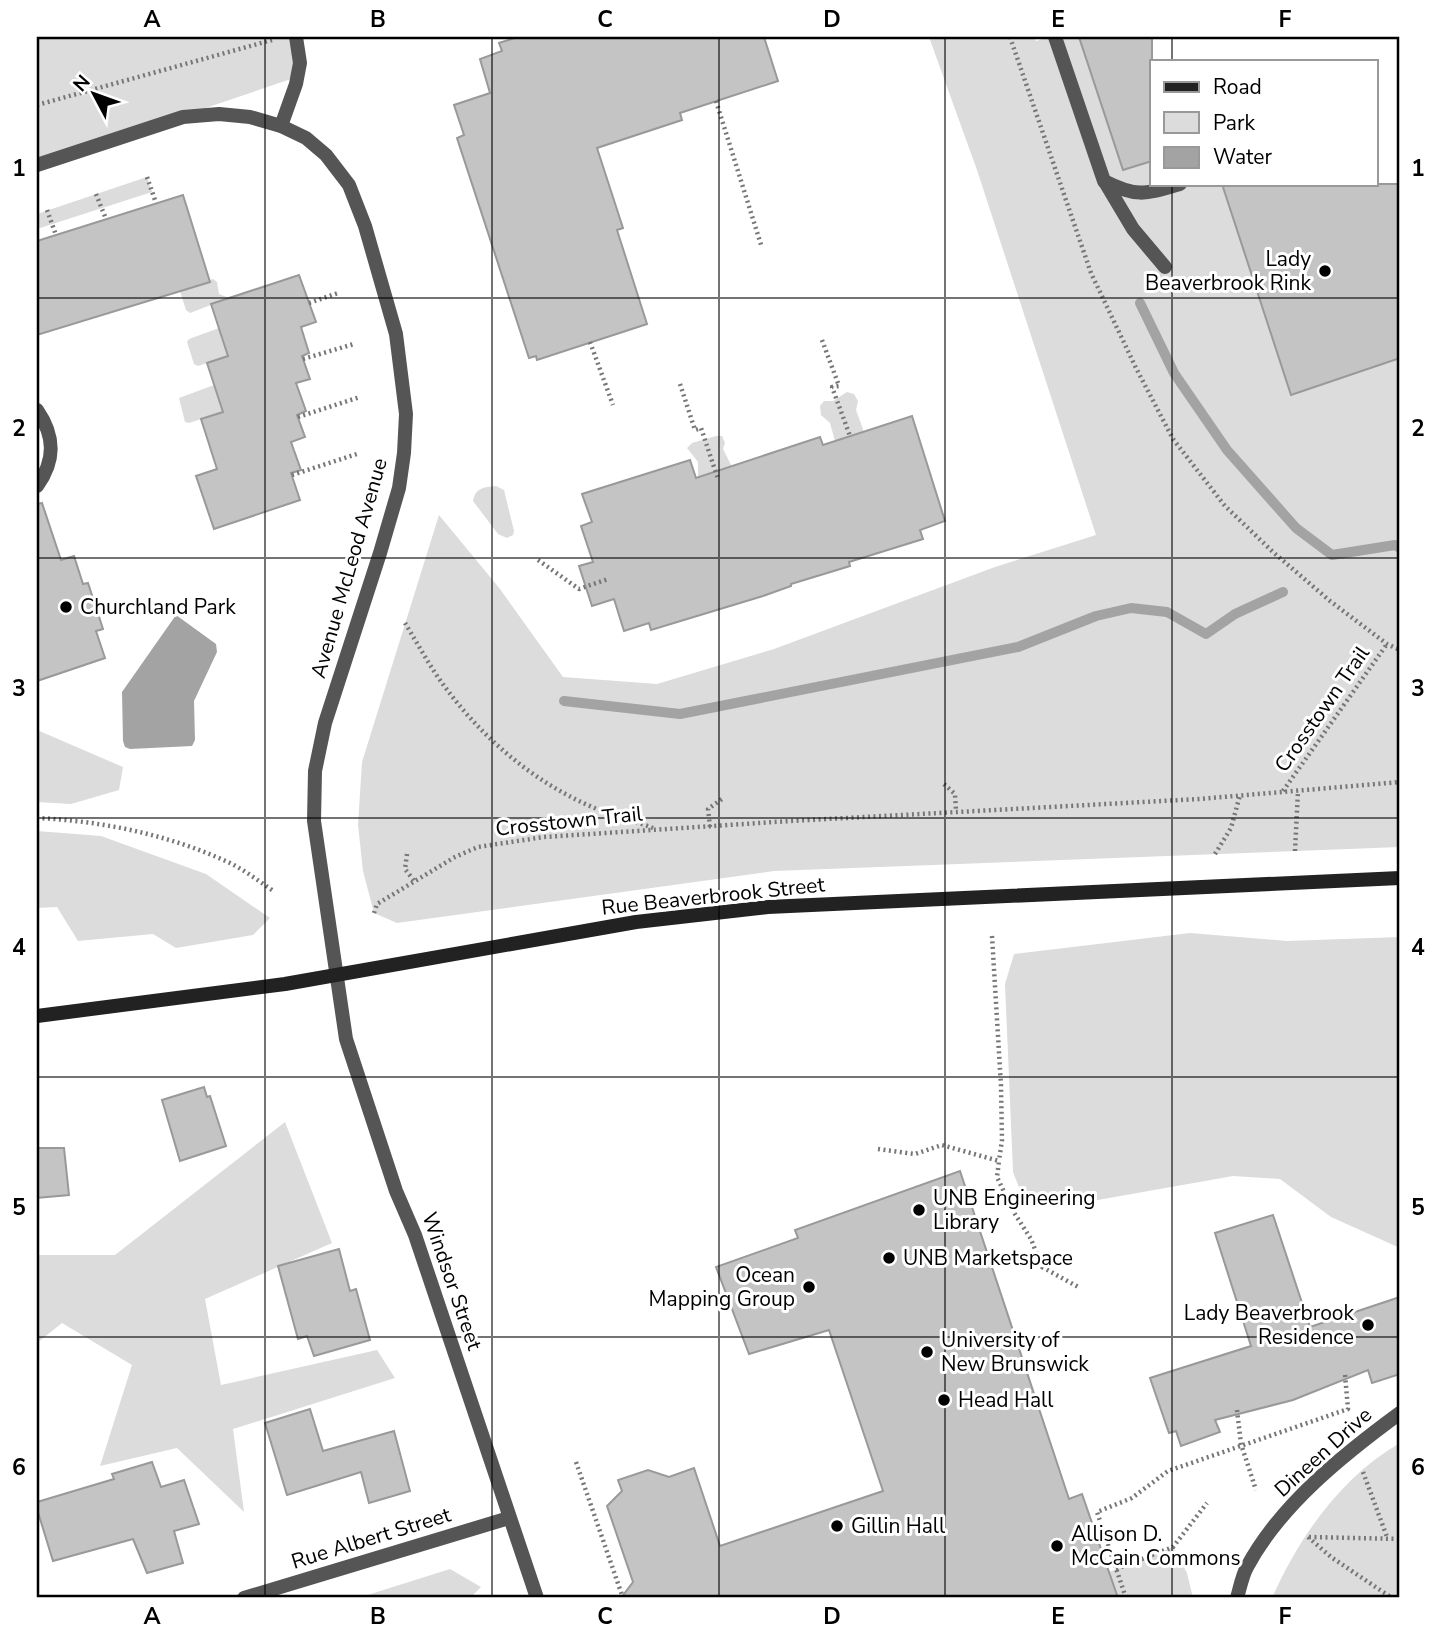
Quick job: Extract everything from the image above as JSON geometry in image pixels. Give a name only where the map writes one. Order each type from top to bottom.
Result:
[{"type":"street","points":[[281,126],[296,84],[300,63],[296,37]]},
{"type":"street","points":[[1055,37],[1104,181],[1133,229],[1165,267]]},
{"type":"street","name":"Avenue McLeod Avenue","points":[[37,165],[183,117],[219,114],[250,117],[281,126],[306,138],[326,155],[349,185],[365,226],[396,334],[406,414],[399,488],[325,723],[315,771],[314,821],[336,975]]},
{"type":"street","points":[[1104,181],[1126,192],[1150,193],[1173,186]]},
{"type":"street","points":[[37,410],[52,439],[52,456],[46,474],[37,486]]},
{"type":"street","name":"Rue Beaverbrook Street","points":[[37,1016],[336,975],[636,922],[768,907],[1400,878]]},
{"type":"street","name":"Windsor Street","points":[[336,975],[346,1039],[537,1598]]},
{"type":"street","name":"Dineen Drive","points":[[1237,1598],[1247,1568],[1283,1516],[1356,1445],[1400,1413]]},
{"type":"street","name":"Rue Albert Street","points":[[244,1598],[509,1518]]},
{"type":"path","points":[[37,105],[283,37]]},
{"type":"path","points":[[1010,37],[1091,274],[1173,439],[1234,515],[1330,601],[1387,644],[1400,650]]},
{"type":"path","points":[[716,101],[762,248]]},
{"type":"path","points":[[147,177],[156,203]]},
{"type":"path","points":[[96,194],[106,219]]},
{"type":"path","points":[[47,210],[55,235]]},
{"type":"path","points":[[309,303],[338,293]]},
{"type":"path","points":[[822,340],[839,386],[832,387],[850,436]]},
{"type":"path","points":[[590,342],[613,405]]},
{"type":"path","points":[[303,359],[354,344]]},
{"type":"path","points":[[680,384],[695,430],[701,428],[718,479]]},
{"type":"path","points":[[298,417],[360,397]]},
{"type":"path","points":[[292,475],[359,453]]},
{"type":"path","points":[[538,560],[579,589],[608,579]]},
{"type":"path","points":[[405,623],[444,687],[491,741],[538,778],[568,795],[599,810],[657,829]]},
{"type":"path","name":"Crosstown Trail","points":[[1283,792],[1387,644]]},
{"type":"path","name":"Crosstown Trail","points":[[374,913],[377,904],[455,857],[478,847],[544,837],[1240,795],[1400,782]]},
{"type":"path","points":[[944,784],[954,794],[956,811]]},
{"type":"path","points":[[1295,851],[1298,790]]},
{"type":"path","points":[[1214,854],[1231,828],[1240,795]]},
{"type":"path","points":[[710,827],[708,809],[722,799]]},
{"type":"path","points":[[37,818],[78,820],[186,845],[232,864],[275,892]]},
{"type":"path","points":[[407,854],[405,869],[415,882]]},
{"type":"path","points":[[992,936],[1002,1140],[996,1177],[1031,1239],[1042,1267],[1080,1288]]},
{"type":"path","points":[[878,1149],[915,1154],[942,1145],[999,1161]]},
{"type":"path","points":[[1126,1598],[1097,1512],[1132,1498],[1168,1471],[1348,1409],[1345,1375]]},
{"type":"path","points":[[1237,1410],[1241,1444],[1256,1490]]},
{"type":"path","points":[[576,1462],[624,1598]]},
{"type":"path","points":[[1362,1468],[1387,1538]]},
{"type":"path","points":[[1116,1569],[1173,1547],[1207,1503]]},
{"type":"path","points":[[1392,1598],[1331,1557],[1308,1537],[1400,1539]]},
{"type":"green space","points":[[37,37],[296,37],[297,77],[37,165]]},
{"type":"green space","points":[[929,37],[1034,37],[1036,41],[1048,37],[1079,37],[1123,170],[1150,162],[1150,186],[1223,186],[1291,395],[1400,358],[1400,847],[774,871],[397,923],[374,913],[363,871],[358,825],[362,762],[439,515],[500,589],[563,677],[657,684],[774,649],[995,567],[1096,535],[977,170]]},
{"type":"green space","points":[[147,177],[152,192],[37,229],[37,214]]},
{"type":"green space","points":[[213,279],[217,282],[219,294],[229,298],[190,313],[186,310],[180,291]]},
{"type":"green space","points":[[219,328],[228,356],[198,366],[194,364],[187,342],[189,339]]},
{"type":"green space","points":[[214,385],[223,412],[185,422],[179,398]]},
{"type":"green space","points":[[847,392],[854,394],[858,401],[856,410],[864,432],[835,441],[830,423],[821,415],[820,406],[824,401],[833,401]]},
{"type":"green space","points":[[722,436],[725,443],[723,449],[735,473],[701,485],[698,462],[687,448],[692,443]]},
{"type":"green space","points":[[496,486],[504,490],[514,531],[513,535],[507,538],[498,534],[473,501],[481,489]]},
{"type":"green space","points":[[37,730],[123,767],[119,790],[71,804],[37,802]]},
{"type":"green space","points":[[37,831],[101,836],[206,874],[270,918],[253,935],[176,948],[153,934],[78,941],[57,907],[37,908]]},
{"type":"green space","points":[[1190,933],[1287,941],[1400,937],[1400,1248],[1331,1217],[1280,1179],[1233,1176],[1081,1203],[1042,1206],[1030,1203],[1022,1195],[1013,1172],[1005,984],[1014,954]]},
{"type":"green space","points":[[285,1122],[332,1243],[205,1299],[221,1385],[377,1350],[395,1378],[233,1429],[244,1512],[177,1448],[100,1466],[132,1365],[62,1323],[37,1343],[37,1255],[115,1255]]},
{"type":"green space","points":[[1400,1443],[1400,1598],[1272,1598],[1295,1553],[1324,1510],[1359,1473]]},
{"type":"green space","points":[[1173,1547],[1187,1573],[1193,1598],[1118,1598],[1109,1572]]},
{"type":"green space","points":[[450,1569],[481,1587],[470,1598],[358,1598]]},
{"type":"water","points":[[176,615],[216,644],[217,652],[194,701],[195,740],[192,746],[130,749],[125,747],[123,741],[122,692]]},
{"type":"building","points":[[518,37],[764,37],[778,81],[680,113],[682,120],[597,148],[623,228],[617,230],[647,324],[537,360],[536,356],[529,358],[457,138],[464,135],[454,105],[490,93],[480,59],[502,51],[499,43]]},
{"type":"building","points":[[1079,37],[1152,37],[1150,162],[1123,170]]},
{"type":"building","name":"Lady Beaverbrook Rink","points":[[1400,184],[1400,358],[1291,395],[1223,186]]},
{"type":"building","points":[[183,195],[210,282],[37,335],[37,241]]},
{"type":"building","points":[[299,275],[316,322],[301,327],[309,353],[302,356],[310,379],[296,383],[306,411],[297,415],[305,437],[291,442],[301,470],[291,473],[300,500],[214,529],[196,476],[217,469],[201,419],[223,412],[207,363],[228,356],[211,304]]},
{"type":"building","points":[[912,416],[945,521],[920,530],[923,539],[849,562],[850,566],[791,584],[763,596],[651,630],[649,623],[624,631],[614,599],[592,606],[579,566],[593,562],[581,526],[592,522],[582,494],[690,460],[696,478],[820,437],[823,445]]},
{"type":"building","name":"Churchland Park","points":[[42,503],[61,560],[74,556],[83,584],[88,583],[103,629],[96,631],[105,658],[37,681],[37,504]]},
{"type":"building","points":[[204,1087],[207,1097],[210,1096],[226,1146],[180,1161],[162,1100]]},
{"type":"building","points":[[37,1148],[64,1148],[69,1195],[37,1198]]},
{"type":"building","name":"Head Hall","points":[[960,1171],[1069,1499],[1082,1494],[1118,1598],[621,1598],[633,1582],[607,1506],[622,1491],[618,1480],[648,1470],[669,1477],[694,1468],[720,1546],[883,1491],[829,1330],[749,1354],[716,1267],[798,1238],[795,1230]]},
{"type":"building","name":"Lady Beaverbrook Residence","points":[[1273,1215],[1310,1327],[1400,1297],[1400,1374],[1372,1383],[1368,1370],[1293,1400],[1215,1420],[1220,1432],[1181,1446],[1176,1431],[1169,1433],[1150,1378],[1251,1346],[1215,1233]]},
{"type":"building","points":[[339,1249],[350,1291],[356,1289],[370,1340],[314,1356],[307,1336],[298,1339],[278,1266]]},
{"type":"building","points":[[310,1409],[323,1451],[394,1431],[410,1491],[369,1503],[361,1472],[287,1495],[265,1423]]},
{"type":"building","points":[[152,1462],[161,1487],[184,1480],[199,1524],[174,1531],[183,1563],[147,1573],[133,1539],[53,1561],[37,1502],[114,1479],[112,1474]]},
{"type":"waterway","points":[[1140,303],[1174,373],[1227,450],[1296,528],[1332,555],[1395,545],[1400,548]]},
{"type":"waterway","points":[[564,701],[680,714],[1018,647],[1096,616],[1131,608],[1167,612],[1206,634],[1235,614],[1283,592]]},
{"type":"place","name":"Lady Beaverbrook Rink","points":[[1325,271]]},
{"type":"place","name":"Churchland Park","points":[[66,607]]},
{"type":"place","name":"UNB Engineering Library","points":[[919,1210]]},
{"type":"place","name":"UNB Marketspace","points":[[889,1258]]},
{"type":"place","name":"Ocean Mapping Group","points":[[809,1287]]},
{"type":"place","name":"Lady Beaverbrook Residence","points":[[1368,1325]]},
{"type":"place","name":"University of New Brunswick","points":[[927,1352]]},
{"type":"place","name":"Head Hall","points":[[944,1400]]},
{"type":"place","name":"Gillin Hall","points":[[837,1526]]},
{"type":"place","name":"Allison D. McCain Commons","points":[[1057,1546]]}]
